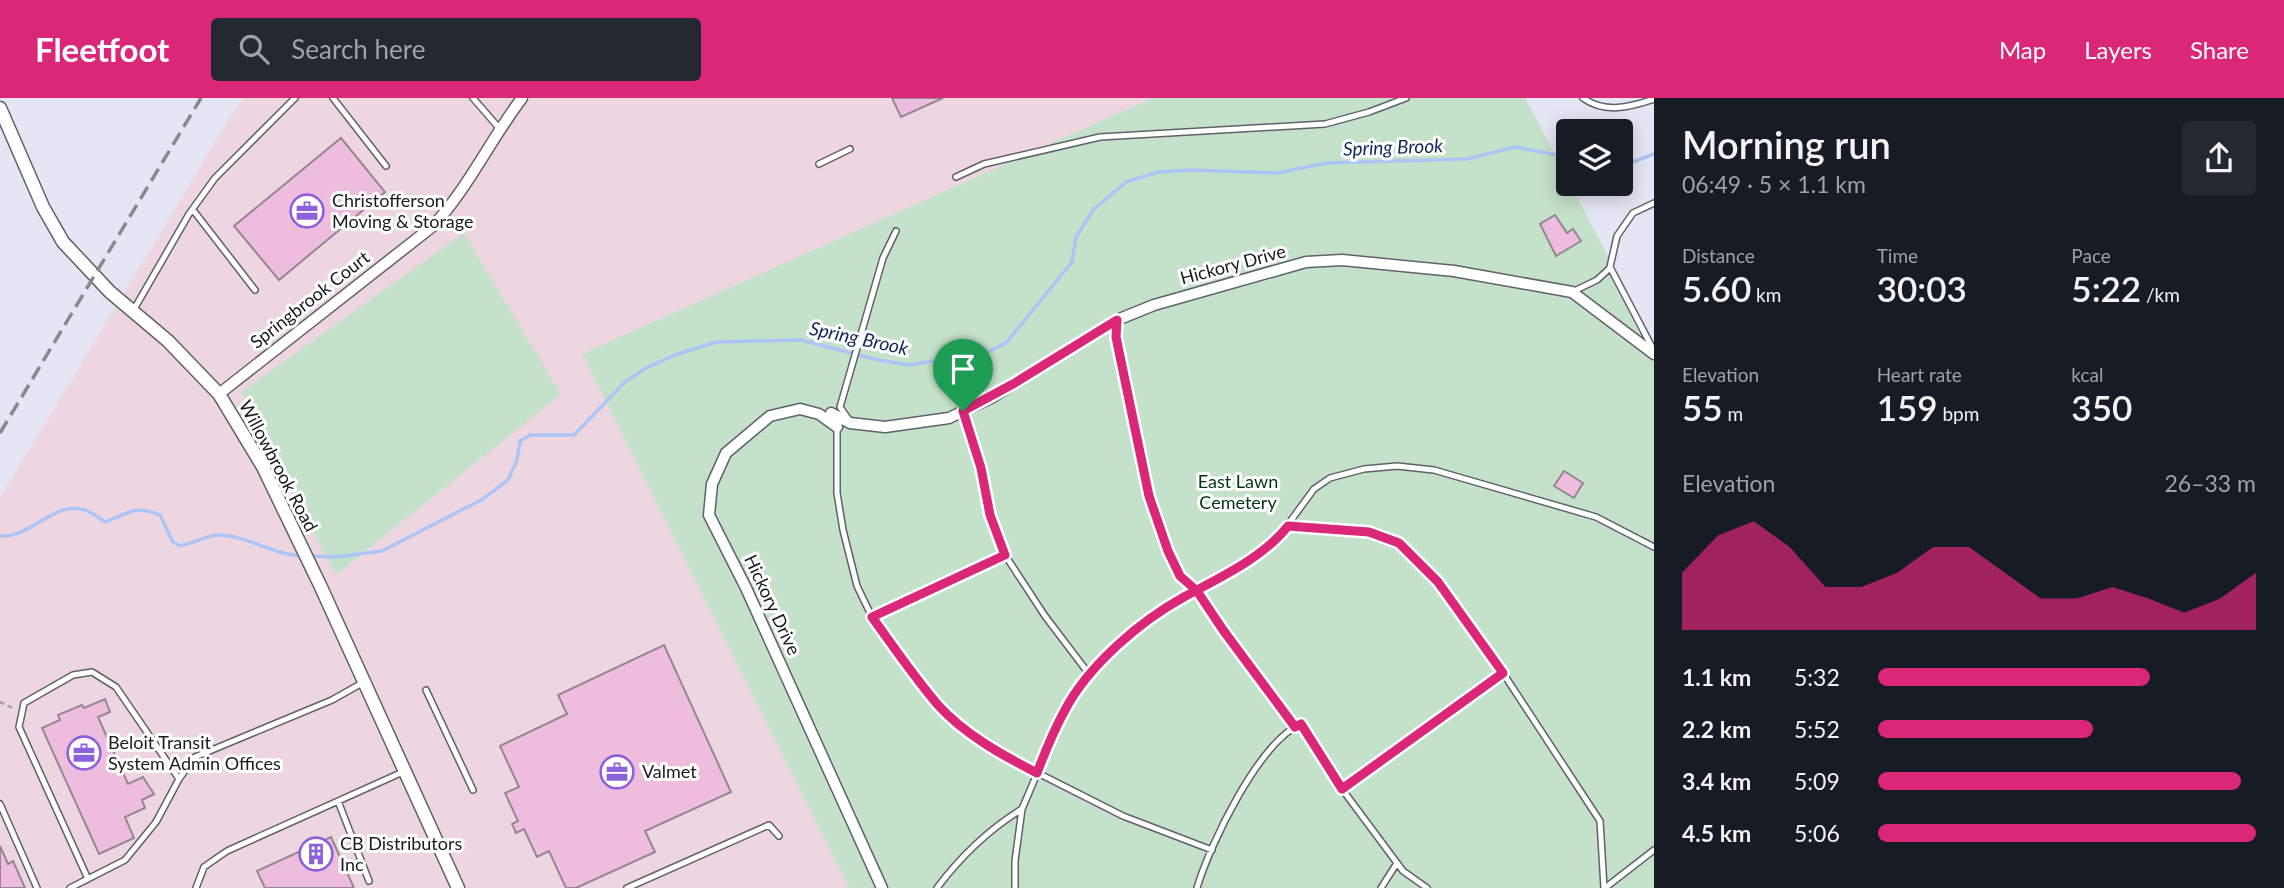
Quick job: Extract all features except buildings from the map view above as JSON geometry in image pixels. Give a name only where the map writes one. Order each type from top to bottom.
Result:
[{"type":"street","name":"Springbrook Court","points":[[219,394],[433,226],[447,211],[499,128],[522,98]]},
{"type":"street","name":"Willowbrook Road","points":[[0,108],[43,207],[62,242],[110,292],[167,341],[219,394],[263,467],[320,585],[458,888]]},
{"type":"street","name":"Hickory Drive","points":[[831,413],[850,423],[885,427],[950,418],[1013,384],[1117,320],[1154,305],[1306,262],[1342,260],[1454,271],[1572,292],[1654,353]]},
{"type":"street","name":"Hickory Drive","points":[[837,427],[819,414],[800,409],[770,416],[726,453],[712,484],[709,514],[746,588],[882,888]]},
{"type":"lane","points":[[133,311],[192,209],[215,178],[295,98]]},
{"type":"lane","points":[[332,98],[386,166]]},
{"type":"lane","points":[[473,98],[499,128]]},
{"type":"lane","points":[[956,177],[984,164],[1100,138],[1325,124],[1406,98]]},
{"type":"lane","points":[[1583,98],[1594,106],[1628,108],[1654,99]]},
{"type":"lane","points":[[819,164],[849,149]]},
{"type":"lane","points":[[1654,203],[1633,213],[1617,236],[1610,267],[1654,353]]},
{"type":"lane","points":[[192,209],[255,290]]},
{"type":"lane","points":[[850,423],[840,407],[883,258],[896,231]]},
{"type":"lane","points":[[1572,292],[1597,280],[1610,268]]},
{"type":"lane","points":[[1117,320],[1116,337],[1154,514],[1168,551],[1180,576],[1197,591],[1295,727]]},
{"type":"lane","points":[[963,411],[981,468],[990,515],[1005,555],[1045,616],[1089,674]]},
{"type":"lane","points":[[837,427],[837,492],[843,530],[858,586],[872,617],[938,705],[963,728],[1012,760],[1123,816],[1212,850]]},
{"type":"lane","points":[[1015,888],[1015,861],[1022,808],[1065,708],[1089,674],[1129,635],[1181,599],[1213,583],[1278,538],[1314,489],[1329,478],[1356,470],[1396,466],[1434,470],[1596,517],[1654,547]]},
{"type":"lane","points":[[1288,526],[1369,532],[1399,543],[1438,582],[1503,673],[1600,821],[1604,888]]},
{"type":"lane","points":[[872,617],[1005,555]]},
{"type":"lane","points":[[89,879],[19,727],[24,702],[73,676],[92,672],[116,687],[179,779]]},
{"type":"lane","points":[[1342,789],[1503,673]]},
{"type":"lane","points":[[70,888],[125,860],[156,822],[179,779],[195,757],[331,700],[364,682]]},
{"type":"lane","points":[[426,690],[473,790]]},
{"type":"lane","points":[[1197,888],[1212,850],[1256,766],[1289,729],[1301,724],[1342,789],[1403,871],[1427,888]]},
{"type":"lane","points":[[196,888],[204,867],[228,851],[405,771]]},
{"type":"lane","points":[[338,801],[369,881]]},
{"type":"lane","points":[[0,804],[38,887]]},
{"type":"lane","points":[[937,888],[959,859],[1005,819],[1022,808]]},
{"type":"lane","points":[[627,888],[769,825],[779,836]]},
{"type":"lane","points":[[1604,888],[1654,850]]},
{"type":"lane","points":[[1381,888],[1397,863]]},
{"type":"path","points":[[0,702],[22,713]]},
{"type":"shaded area","points":[[242,98],[1152,98],[582,354],[849,888],[0,888],[0,498]]},
{"type":"green space","name":"East Lawn Cemetery","points":[[1152,98],[1525,98],[1556,156],[1556,196],[1576,196],[1654,343],[1654,888],[849,888],[582,354]]},
{"type":"green space","points":[[464,233],[561,394],[336,575],[241,392]]},
{"type":"waterway","name":"Spring Brook","points":[[310,556],[336,557],[382,551],[483,499],[508,480],[517,460],[520,441],[530,435],[574,435],[625,382],[646,368],[716,342],[801,340],[878,360],[909,365],[988,352],[1006,343],[1072,262],[1076,237],[1094,209],[1126,182],[1158,172],[1191,170],[1277,173],[1327,163],[1467,159],[1515,147],[1556,155]]},
{"type":"waterway","name":"Spring Brook","points":[[1633,162],[1654,154]]},
{"type":"waterway","name":"Spring Brook","points":[[0,536],[12,535],[53,514],[74,508],[85,510],[105,522],[131,511],[144,510],[160,515],[173,542],[180,546],[214,535],[227,536],[303,556]]},
{"type":"railway","points":[[0,433],[201,98]]},
{"type":"place","name":"Christofferson Moving & Storage","points":[[307,211]]},
{"type":"place","name":"Beloit Transit System Admin Offices","points":[[84,753]]},
{"type":"place","name":"Valmet","points":[[617,772]]},
{"type":"place","name":"CB Distributors Inc","points":[[316,854]]},
{"type":"route","points":[[963,411],[981,468],[990,515],[1005,555],[872,617],[938,705],[963,728],[1037,773],[1065,708],[1089,674],[1129,635],[1181,599],[1197,591],[1213,583],[1278,538],[1288,526],[1369,532],[1399,543],[1438,582],[1503,673],[1342,789],[1301,724],[1295,727],[1197,591],[1180,576],[1168,551],[1149,496],[1116,337],[1117,320],[990,398],[963,411]]}]
